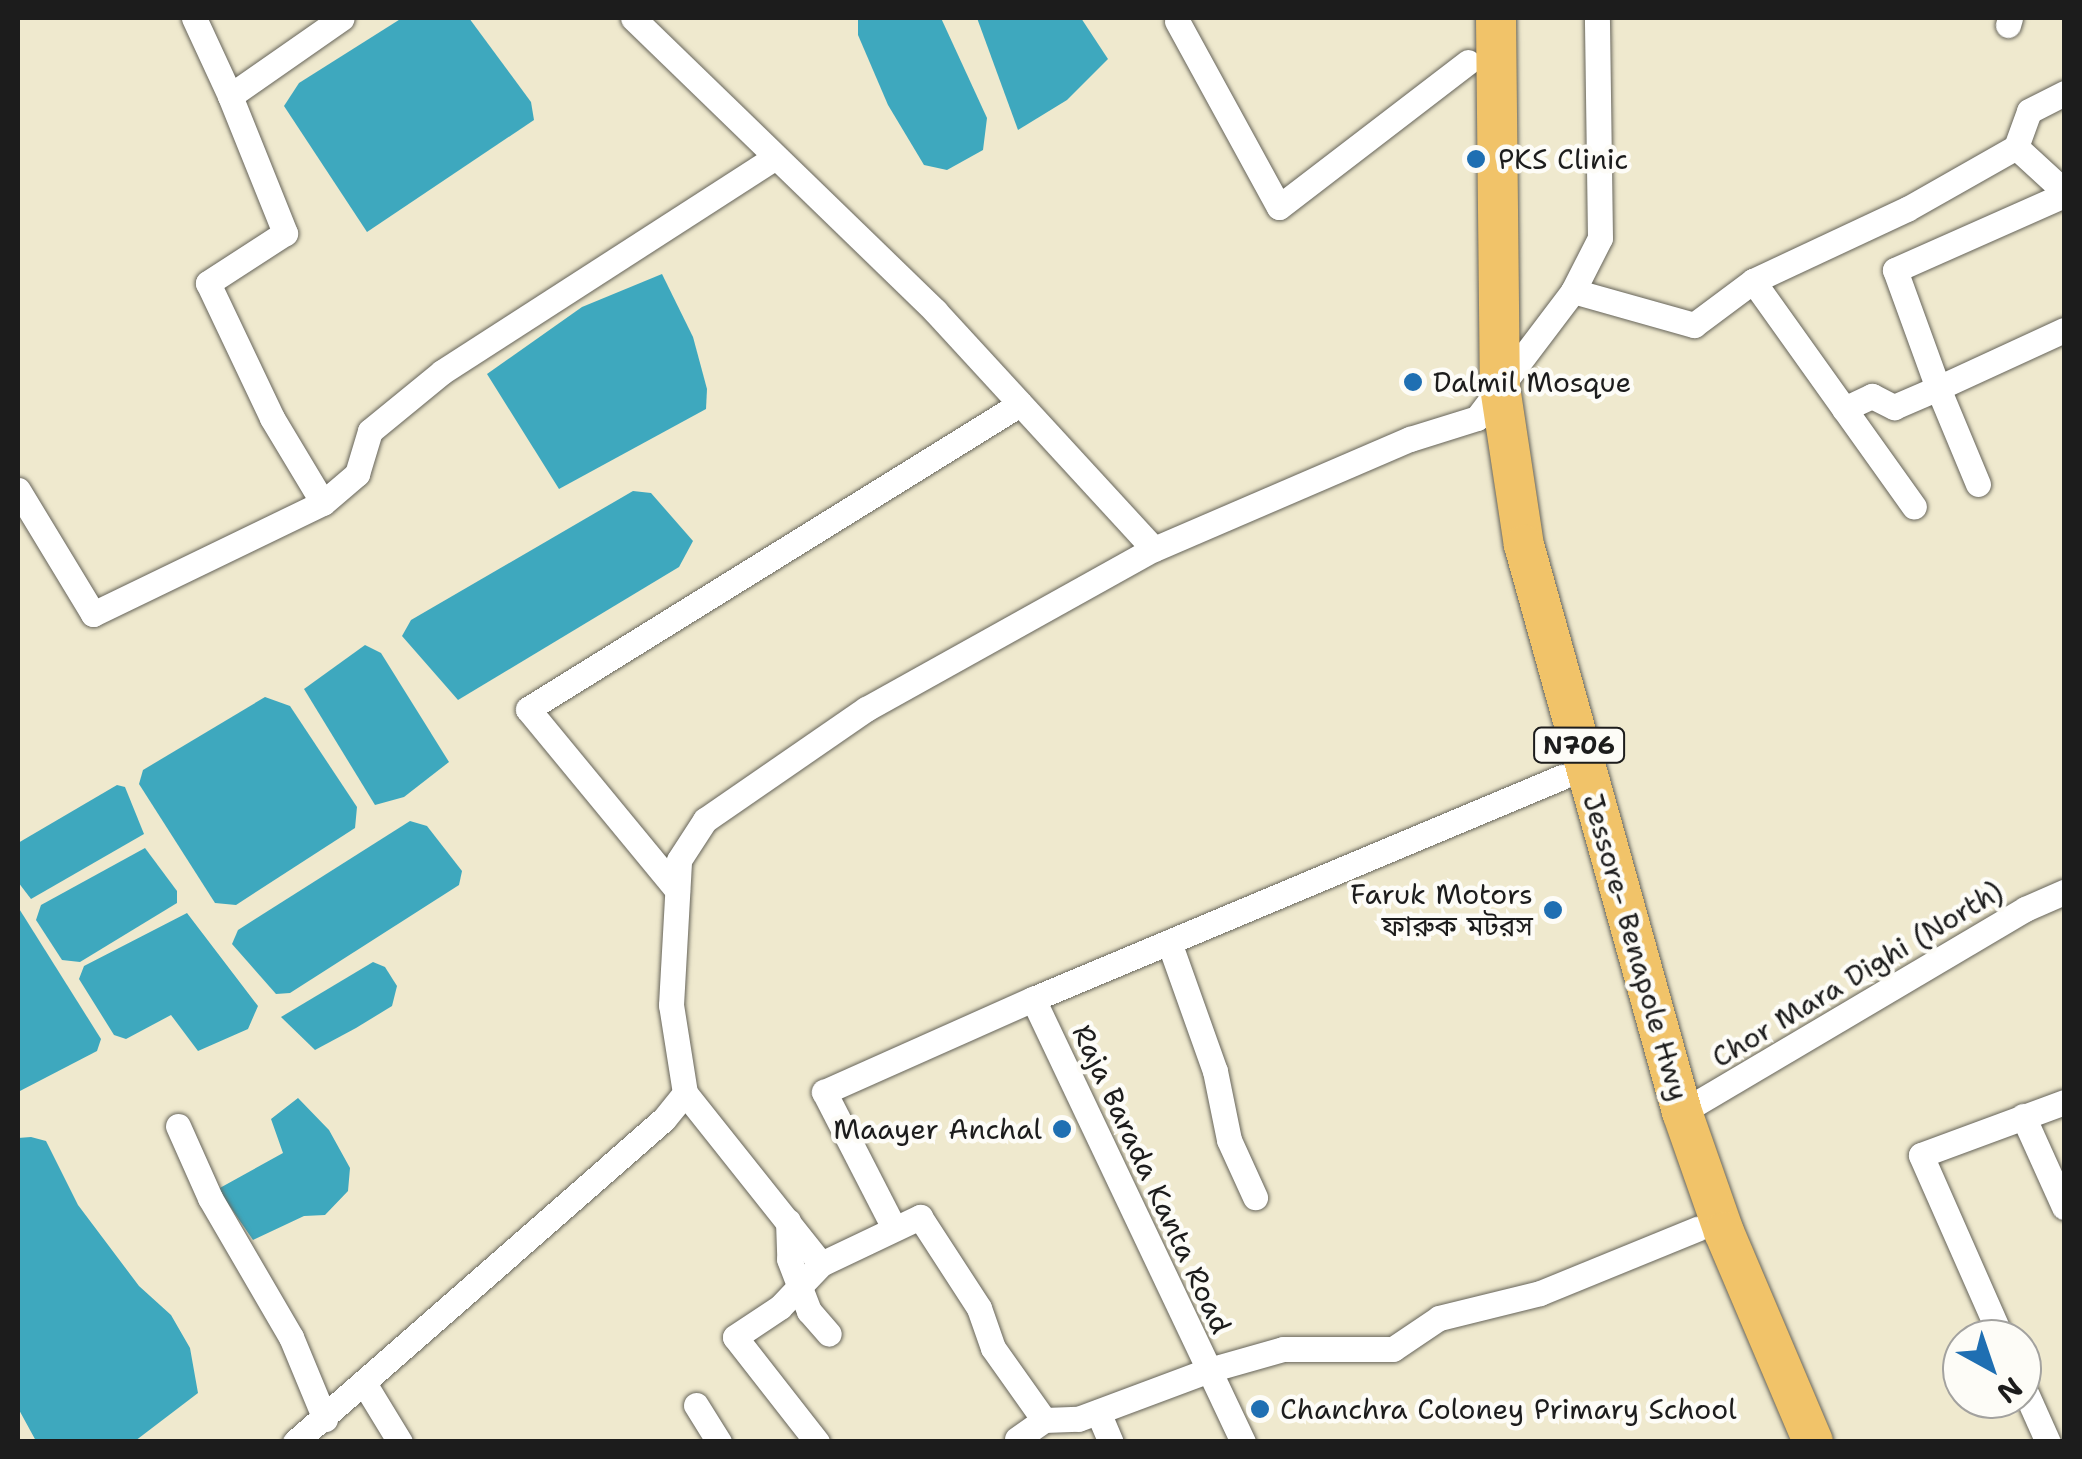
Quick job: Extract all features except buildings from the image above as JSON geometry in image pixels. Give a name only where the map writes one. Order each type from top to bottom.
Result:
[{"type":"highway","name":"Jessore- Benapole Hwy","points":[[1468,18],[1488,403],[1506,577],[1697,1228],[1787,1442]]},
{"type":"highway","name":"Jessore- Benapole Hwy","points":[[1496,18],[1488,403],[1524,546],[1682,1112],[1724,1232],[1813,1442]]},
{"type":"street","points":[[194,18],[285,233],[208,283],[272,418],[323,503]]},
{"type":"street","points":[[230,96],[342,18]]},
{"type":"street","points":[[634,18],[773,158],[935,311],[1154,549]]},
{"type":"street","points":[[822,1264],[685,1094],[672,1005],[679,860],[705,820],[866,710],[1154,549],[1488,403],[1574,291],[1600,238],[1597,18]]},
{"type":"street","points":[[1177,21],[1279,207],[1468,62]]},
{"type":"street","points":[[1574,291],[1694,325],[1753,281],[1908,209],[2016,147],[2029,111],[2064,93]]},
{"type":"street","points":[[1978,484],[1895,270],[2064,193],[2016,147]]},
{"type":"street","points":[[18,490],[93,614],[323,503],[357,474],[370,431],[442,372],[773,158]]},
{"type":"street","points":[[1753,281],[1914,507]]},
{"type":"street","points":[[1844,409],[1872,396],[1894,407],[2064,330]]},
{"type":"street","points":[[677,890],[528,709],[1020,404]]},
{"type":"street","points":[[894,1226],[824,1092],[1033,999],[1562,776]]},
{"type":"street","name":"Chor Mara Dighi (North)","points":[[1682,1112],[2025,909],[2064,892]]},
{"type":"street","points":[[1169,942],[1215,1071],[1229,1140],[1255,1197]]},
{"type":"street","name":"Raja Barada Kanta Road","points":[[1033,999],[1209,1370],[1283,1349],[1393,1349],[1439,1318],[1540,1293],[1697,1228]]},
{"type":"street","points":[[295,1442],[325,1420],[685,1094]]},
{"type":"street","points":[[1993,1319],[1921,1154],[2064,1102]]},
{"type":"street","points":[[2023,1116],[2064,1207]]},
{"type":"street","points":[[178,1126],[210,1198],[292,1337],[325,1420]]},
{"type":"street","points":[[816,1442],[735,1336],[780,1307],[822,1264],[894,1226],[920,1217],[978,1308],[993,1348],[1044,1420]]},
{"type":"street","points":[[788,1222],[789,1259],[809,1311],[829,1334]]},
{"type":"street","points":[[1017,1438],[1044,1420],[1098,1412],[1209,1370],[1243,1442]]},
{"type":"street","points":[[364,1384],[400,1442]]},
{"type":"street","points":[[696,1405],[719,1442]]},
{"type":"street","points":[[1098,1412],[1111,1442]]},
{"type":"street","points":[[2038,1419],[2048,1442]]},
{"type":"water","points":[[402,18],[469,18],[531,102],[534,120],[367,232],[284,106],[299,83]]},
{"type":"water","points":[[858,18],[941,18],[987,118],[983,150],[947,170],[924,165],[888,105],[858,35]]},
{"type":"water","points":[[977,18],[1081,18],[1108,59],[1067,100],[1018,130]]},
{"type":"water","points":[[662,274],[693,337],[707,389],[706,409],[559,489],[487,374],[582,307]]},
{"type":"water","points":[[633,491],[651,493],[693,541],[679,567],[458,700],[402,636],[411,620]]},
{"type":"water","points":[[365,645],[381,653],[449,762],[404,797],[375,805],[304,689]]},
{"type":"water","points":[[265,697],[290,706],[357,807],[355,828],[236,905],[215,903],[139,784],[143,770]]},
{"type":"water","points":[[117,785],[125,787],[144,834],[31,899],[18,882],[18,843]]},
{"type":"water","points":[[410,821],[427,826],[462,871],[459,885],[290,993],[276,994],[232,944],[238,930]]},
{"type":"water","points":[[145,848],[177,891],[177,903],[80,962],[62,960],[36,920],[41,905]]},
{"type":"water","points":[[18,907],[101,1039],[97,1051],[18,1092]]},
{"type":"water","points":[[187,913],[258,1006],[248,1029],[198,1051],[171,1015],[126,1039],[114,1035],[79,979],[84,966]]},
{"type":"water","points":[[373,962],[385,967],[397,986],[392,1006],[356,1028],[315,1050],[281,1017]]},
{"type":"water","points":[[298,1098],[329,1130],[350,1168],[348,1191],[325,1215],[304,1216],[253,1240],[218,1189],[283,1153],[271,1119]]},
{"type":"water","points":[[18,1138],[46,1141],[78,1205],[139,1286],[171,1315],[190,1348],[198,1393],[135,1441],[36,1441],[18,1408]]},
{"type":"place","name":"PKS Clinic","points":[[1476,159]]},
{"type":"place","name":"Dalmil Mosque","points":[[1413,382]]},
{"type":"place","name":"Faruk Motors ফারুক মটরস","points":[[1553,910]]},
{"type":"place","name":"Maayer Anchal","points":[[1062,1129]]},
{"type":"place","name":"Chanchra Coloney Primary School","points":[[1260,1409]]}]
